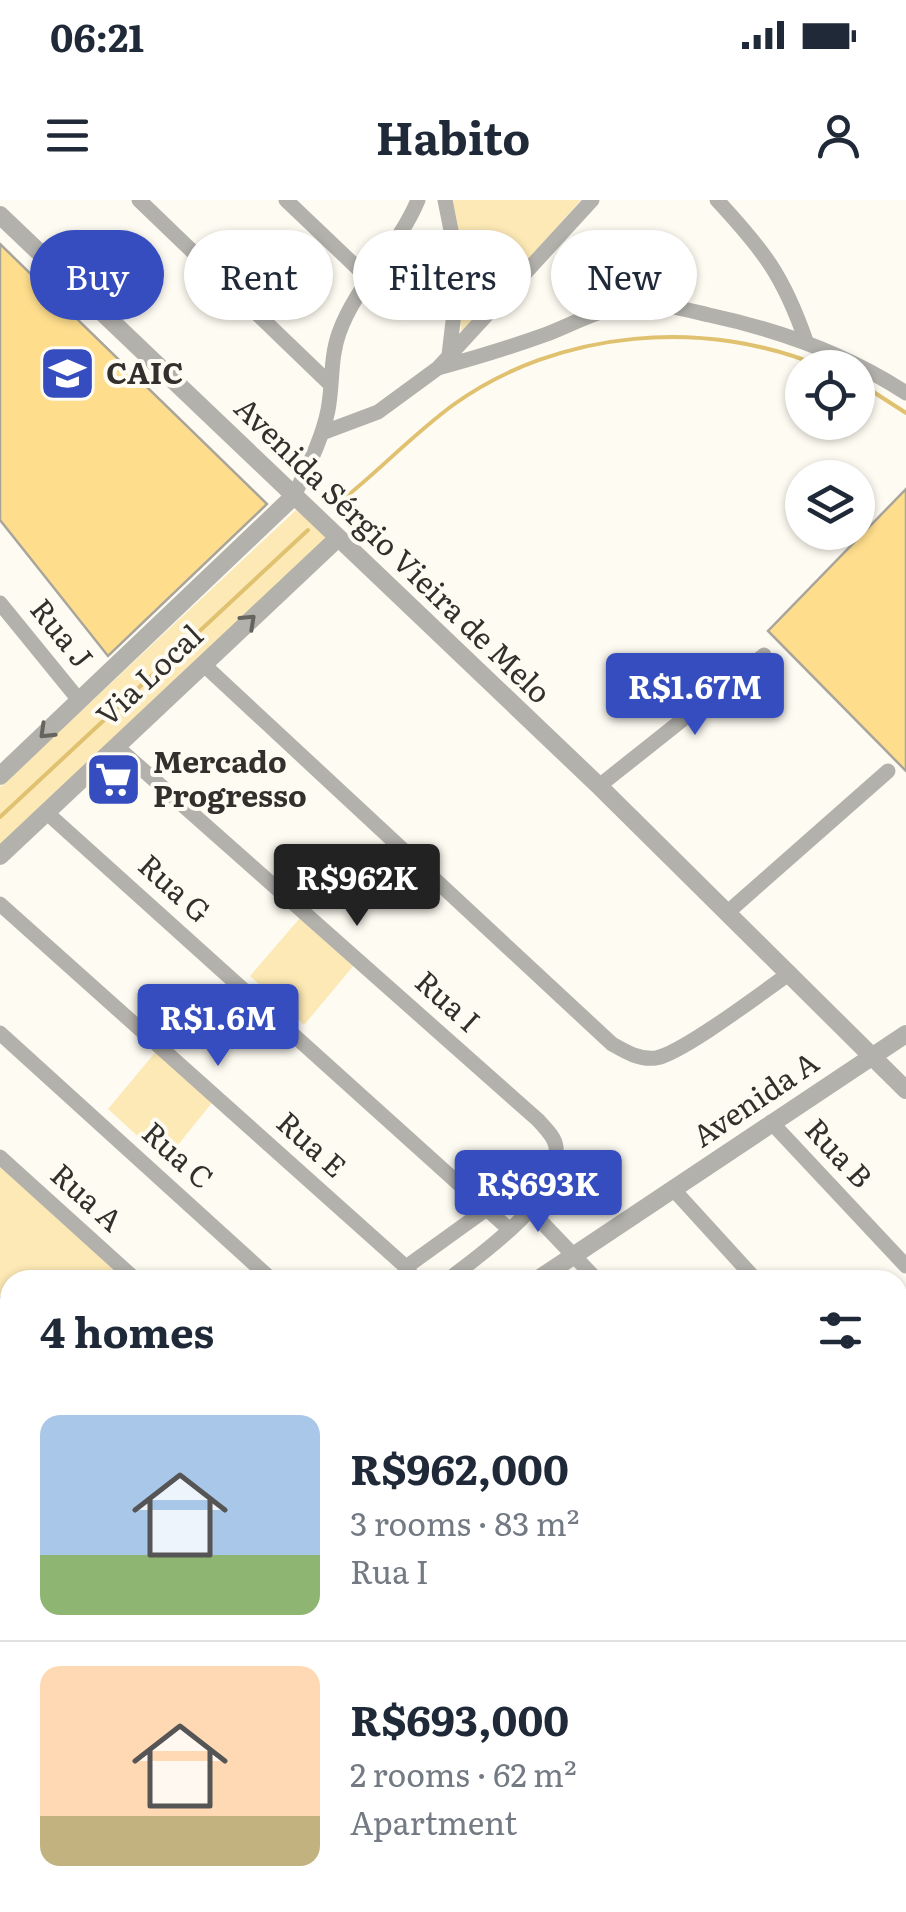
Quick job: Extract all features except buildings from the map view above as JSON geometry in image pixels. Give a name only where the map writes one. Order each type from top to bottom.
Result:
[{"type":"street","points":[[139,200],[331,385]]},
{"type":"street","points":[[286,200],[353,264]]},
{"type":"street","points":[[405,230],[418,200]]},
{"type":"street","points":[[443,362],[459,271],[445,200]]},
{"type":"street","points":[[322,433],[378,412],[443,362],[592,200]]},
{"type":"street","points":[[717,200],[770,260],[789,292],[806,341]]},
{"type":"street","name":"Avenida Sérgio Vieira de Melo","points":[[0,215],[598,786],[873,1056]]},
{"type":"street","points":[[443,362],[631,305],[680,308],[806,341],[879,375],[906,393]]},
{"type":"street","points":[[294,496],[322,433],[333,356],[340,331],[353,309]]},
{"type":"street","name":"Via Local","points":[[3,768],[294,496]]},
{"type":"street","name":"Via Local","points":[[0,856],[338,538]]},
{"type":"street","name":"Rua J","points":[[0,603],[79,700]]},
{"type":"street","points":[[598,786],[764,655]]},
{"type":"street","points":[[203,664],[612,1044],[634,1056],[657,1058],[680,1047],[790,972]]},
{"type":"street","name":"Rua I","points":[[116,746],[538,1120],[556,1146],[551,1173],[531,1211]]},
{"type":"street","points":[[728,912],[888,771]]},
{"type":"street","name":"Rua G","points":[[46,812],[510,1230]]},
{"type":"street","name":"Rua E","points":[[0,904],[406,1270]]},
{"type":"street","name":"Rua C","points":[[0,1033],[261,1270]]},
{"type":"street","name":"Avenida A","points":[[551,1270],[906,1034]]},
{"type":"street","points":[[873,1056],[906,1090]]},
{"type":"street","name":"Rua B","points":[[771,1122],[906,1266]]},
{"type":"street","name":"Rua A","points":[[0,1158],[125,1270]]},
{"type":"street","points":[[673,1189],[747,1270]]},
{"type":"street","points":[[415,1270],[488,1208]]},
{"type":"street","points":[[460,1270],[531,1211],[587,1270]]},
{"type":"shaded area","points":[[441,200],[581,200],[531,256],[531,230],[446,230]]},
{"type":"shaded area","points":[[460,320],[474,320],[462,334]]},
{"type":"shaded area","points":[[296,510],[326,535],[326,542],[0,847],[0,787]]},
{"type":"shaded area","points":[[300,918],[355,964],[304,1025],[250,976]]},
{"type":"shaded area","points":[[158,1049],[215,1099],[165,1161],[108,1109]]},
{"type":"shaded area","points":[[0,1163],[121,1270],[0,1270]]},
{"type":"waterway","points":[[336,505],[453,405],[495,379],[539,360],[586,346],[683,337],[732,342],[785,354]]},
{"type":"waterway","points":[[875,393],[906,413]]},
{"type":"waterway","points":[[0,817],[308,530]]},
{"type":"place","name":"CAIC","points":[[67,374]]},
{"type":"place","name":"Mercado Progresso","points":[[114,780]]}]
